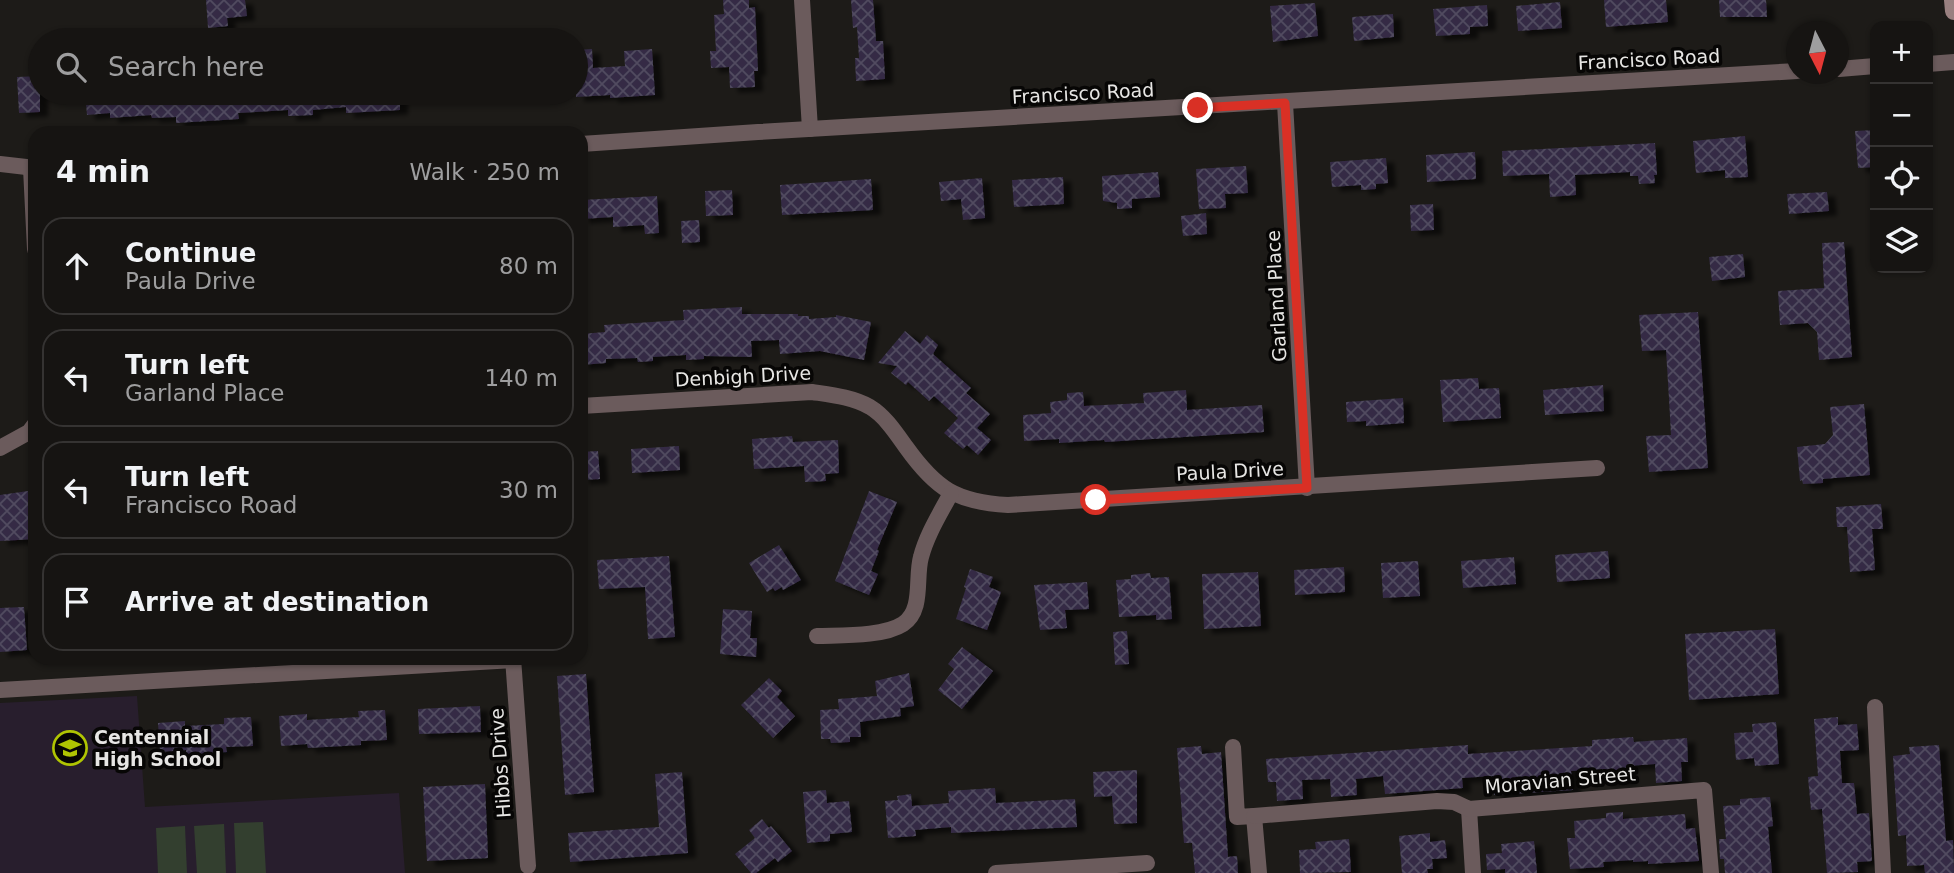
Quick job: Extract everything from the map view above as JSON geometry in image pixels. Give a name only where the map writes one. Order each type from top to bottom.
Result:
[{"type":"main road","points":[[1953,0],[1954,12]]},
{"type":"street","points":[[802,0],[810,128]]},
{"type":"street","points":[[1933,64],[1954,62]]},
{"type":"street","points":[[1849,68],[1870,66]]},
{"type":"street","name":"Francisco Road","points":[[588,144],[810,128],[1285,103],[1786,72]]},
{"type":"street","name":"Garland Place","points":[[1285,103],[1307,488]]},
{"type":"street","points":[[0,164],[28,167]]},
{"type":"street","name":"Denbigh Drive","points":[[588,406],[812,391],[844,397],[871,407],[892,426],[931,480],[951,493]]},
{"type":"street","points":[[0,448],[28,433]]},
{"type":"street","name":"Paula Drive","points":[[951,493],[979,503],[1008,505],[1597,468]]},
{"type":"street","points":[[817,636],[880,632],[901,625],[909,618],[915,608],[920,560],[927,538],[951,493]]},
{"type":"street","points":[[0,690],[414,665]]},
{"type":"street","name":"Hibbs Drive","points":[[513,665],[528,866]]},
{"type":"street","points":[[1875,707],[1884,873]]},
{"type":"street","points":[[1233,747],[1237,817],[1254,816],[1259,873]]},
{"type":"street","name":"Moravian Street","points":[[1254,816],[1437,801],[1454,802],[1469,809],[1704,790],[1711,873]]},
{"type":"street","points":[[1469,809],[1473,873]]},
{"type":"street","points":[[996,873],[1147,863]]},
{"type":"shaded area","name":"Centennial High School","points":[[137,696],[145,807],[399,793],[405,873],[0,873],[0,703]]},
{"type":"green space","points":[[263,822],[266,873],[236,873],[234,823]]},
{"type":"green space","points":[[224,824],[226,873],[197,873],[194,826]]},
{"type":"green space","points":[[185,826],[187,873],[158,873],[156,828]]},
{"type":"building","points":[[206,0],[245,0],[247,16],[227,18],[228,26],[208,28]]},
{"type":"building","points":[[723,0],[749,0],[749,8],[755,7],[758,71],[754,71],[755,87],[730,88],[729,67],[711,68],[710,51],[716,51],[714,15],[724,14]]},
{"type":"building","points":[[851,0],[873,0],[876,41],[883,41],[885,79],[856,81],[855,58],[859,58],[857,27],[853,28]]},
{"type":"building","points":[[1604,0],[1666,0],[1668,22],[1606,27]]},
{"type":"building","points":[[1719,0],[1766,0],[1767,17],[1720,17]]},
{"type":"building","points":[[1560,2],[1562,28],[1518,31],[1516,6]]},
{"type":"building","points":[[1315,3],[1318,36],[1273,42],[1270,6]]},
{"type":"building","points":[[1487,5],[1488,26],[1470,27],[1470,34],[1436,36],[1433,9]]},
{"type":"building","points":[[1393,14],[1394,37],[1354,41],[1352,17]]},
{"type":"building","points":[[588,49],[592,49],[593,68],[625,66],[624,51],[652,49],[655,95],[610,98],[610,95],[588,96]]},
{"type":"building","points":[[17,77],[28,77],[28,105],[40,105],[40,112],[19,113]]},
{"type":"building","points":[[86,105],[400,105],[400,110],[346,113],[346,107],[313,110],[313,115],[288,116],[288,110],[238,113],[239,119],[176,123],[176,117],[152,118],[151,115],[110,118],[110,113],[87,115]]},
{"type":"building","points":[[1870,130],[1870,167],[1858,168],[1855,131]]},
{"type":"building","points":[[1745,136],[1748,177],[1725,178],[1725,170],[1696,173],[1693,141]]},
{"type":"building","points":[[1655,143],[1655,183],[1639,184],[1638,176],[1630,176],[1630,172],[1575,175],[1576,195],[1550,197],[1549,174],[1503,176],[1502,151]]},
{"type":"building","points":[[1475,152],[1476,179],[1427,182],[1426,155]]},
{"type":"building","points":[[1386,158],[1388,183],[1376,184],[1376,189],[1361,190],[1361,185],[1332,187],[1330,162]]},
{"type":"building","points":[[1246,166],[1248,193],[1225,194],[1226,208],[1199,209],[1196,169]]},
{"type":"building","points":[[1158,172],[1160,197],[1132,199],[1132,208],[1117,209],[1117,203],[1103,201],[1102,176]]},
{"type":"building","points":[[1063,177],[1064,204],[1014,207],[1012,180]]},
{"type":"building","points":[[982,178],[985,218],[963,220],[961,199],[941,201],[939,182]]},
{"type":"building","points":[[871,179],[873,210],[782,215],[780,185]]},
{"type":"building","points":[[732,190],[733,215],[706,216],[705,191]]},
{"type":"building","points":[[1827,192],[1829,211],[1789,214],[1787,194]]},
{"type":"building","points":[[657,196],[659,233],[645,234],[644,225],[613,227],[613,217],[588,219],[588,200]]},
{"type":"building","points":[[1433,204],[1434,230],[1411,231],[1410,205]]},
{"type":"building","points":[[1206,213],[1207,234],[1183,236],[1181,216]]},
{"type":"building","points":[[699,220],[700,242],[682,243],[681,221]]},
{"type":"building","points":[[1844,242],[1852,357],[1819,360],[1817,332],[1808,323],[1780,325],[1778,291],[1824,288],[1822,243]]},
{"type":"building","points":[[1743,254],[1745,277],[1712,281],[1709,257]]},
{"type":"building","points":[[742,307],[742,314],[798,314],[809,316],[809,319],[836,315],[871,322],[864,360],[820,351],[780,354],[779,340],[751,341],[752,357],[704,356],[704,359],[686,360],[686,355],[653,357],[653,361],[638,362],[637,358],[606,359],[606,363],[588,364],[588,333],[605,332],[604,325],[684,320],[683,310]]},
{"type":"building","points":[[1698,312],[1708,468],[1649,472],[1646,436],[1671,435],[1666,350],[1642,351],[1639,315]]},
{"type":"building","points":[[905,331],[920,344],[927,335],[938,345],[933,354],[971,388],[966,393],[990,414],[977,428],[991,440],[978,455],[967,445],[963,449],[944,433],[958,418],[934,396],[929,401],[908,382],[906,385],[891,373],[897,366],[878,363]]},
{"type":"building","points":[[1478,378],[1479,389],[1499,388],[1501,418],[1443,422],[1440,380]]},
{"type":"building","points":[[1603,385],[1604,411],[1545,415],[1543,390]]},
{"type":"building","points":[[1186,390],[1187,410],[1262,405],[1264,432],[1105,442],[1059,443],[1059,439],[1024,441],[1023,415],[1051,413],[1050,402],[1067,400],[1067,393],[1083,392],[1084,406],[1144,403],[1143,393]]},
{"type":"building","points":[[1403,398],[1404,423],[1366,426],[1366,421],[1347,422],[1346,402]]},
{"type":"building","points":[[1864,404],[1870,475],[1823,479],[1823,483],[1803,484],[1802,480],[1800,481],[1797,447],[1825,444],[1833,435],[1830,407]]},
{"type":"building","points":[[792,436],[793,442],[838,440],[839,473],[825,474],[826,481],[805,482],[804,466],[754,469],[752,439]]},
{"type":"building","points":[[679,446],[680,470],[632,473],[631,449]]},
{"type":"building","points":[[598,451],[600,479],[588,480],[588,452]]},
{"type":"building","points":[[28,491],[28,539],[0,541],[0,495]]},
{"type":"building","points":[[869,491],[897,502],[877,550],[879,551],[871,571],[878,574],[869,595],[835,581]]},
{"type":"building","points":[[1881,504],[1883,529],[1872,529],[1875,570],[1850,572],[1847,527],[1837,527],[1836,507]]},
{"type":"building","points":[[779,545],[801,580],[783,590],[782,587],[775,591],[773,588],[767,592],[749,563]]},
{"type":"building","points":[[1608,551],[1610,578],[1557,582],[1555,555]]},
{"type":"building","points":[[669,556],[675,637],[648,639],[645,587],[599,589],[597,560]]},
{"type":"building","points":[[1514,557],[1516,584],[1463,588],[1461,561]]},
{"type":"building","points":[[1418,561],[1420,596],[1383,598],[1381,563]]},
{"type":"building","points":[[1344,567],[1345,592],[1295,595],[1294,570]]},
{"type":"building","points":[[970,569],[993,577],[989,587],[1001,592],[987,630],[956,619]]},
{"type":"building","points":[[1258,572],[1261,626],[1204,629],[1202,574]]},
{"type":"building","points":[[1150,573],[1151,578],[1169,577],[1172,619],[1156,620],[1156,615],[1119,617],[1116,580]]},
{"type":"building","points":[[1087,582],[1089,609],[1065,610],[1067,628],[1040,630],[1034,585]]},
{"type":"building","points":[[24,607],[27,650],[0,652],[0,608]]},
{"type":"building","points":[[723,609],[752,611],[750,638],[757,638],[756,657],[720,654]]},
{"type":"building","points":[[1775,629],[1779,694],[1689,700],[1685,634]]},
{"type":"building","points":[[1127,631],[1129,664],[1115,665],[1113,632]]},
{"type":"building","points":[[962,647],[993,671],[962,709],[938,690],[954,669],[948,664]]},
{"type":"building","points":[[909,673],[914,706],[900,708],[901,716],[860,722],[861,737],[850,737],[850,742],[831,743],[830,739],[821,739],[820,710],[839,709],[838,699],[877,696],[875,681]]},
{"type":"building","points":[[586,674],[594,792],[565,795],[557,676]]},
{"type":"building","points":[[769,678],[782,691],[777,697],[795,716],[773,738],[741,705]]},
{"type":"building","points":[[480,706],[481,732],[419,734],[418,709]]},
{"type":"building","points":[[385,710],[387,740],[361,741],[361,745],[308,748],[307,744],[281,746],[279,716],[307,714],[307,720],[359,717],[358,711]]},
{"type":"building","points":[[251,717],[253,746],[226,747],[227,752],[186,755],[186,750],[160,752],[158,723],[185,721],[185,726],[224,724],[224,718]]},
{"type":"building","points":[[1838,717],[1838,725],[1857,724],[1859,750],[1840,751],[1842,783],[1854,783],[1857,814],[1869,813],[1872,861],[1857,862],[1858,872],[1827,873],[1822,809],[1811,810],[1808,777],[1818,776],[1814,719]]},
{"type":"building","points":[[1776,722],[1779,764],[1755,766],[1754,758],[1736,760],[1734,733],[1753,732],[1752,724]]},
{"type":"building","points":[[1633,737],[1634,742],[1687,738],[1688,762],[1681,762],[1682,781],[1656,783],[1655,764],[1628,766],[1629,780],[1603,782],[1602,769],[1571,771],[1573,790],[1494,795],[1493,776],[1462,778],[1463,788],[1385,794],[1383,776],[1356,779],[1357,795],[1331,797],[1330,779],[1302,780],[1303,799],[1277,801],[1276,782],[1268,782],[1266,759],[1468,745],[1468,754],[1592,746],[1592,740]]},
{"type":"building","points":[[1939,745],[1946,841],[1953,840],[1954,873],[1925,873],[1924,865],[1907,866],[1906,835],[1898,836],[1893,756],[1910,754],[1909,747]]},
{"type":"building","points":[[1201,746],[1202,754],[1221,752],[1228,857],[1237,856],[1238,873],[1195,873],[1192,843],[1184,843],[1177,748]]},
{"type":"building","points":[[1137,770],[1137,823],[1114,824],[1112,796],[1094,797],[1093,772]]},
{"type":"building","points":[[682,772],[688,853],[570,862],[568,833],[659,827],[655,774]]},
{"type":"building","points":[[485,784],[488,858],[427,861],[423,787]]},
{"type":"building","points":[[995,788],[996,803],[1075,799],[1077,827],[951,833],[951,827],[915,830],[916,836],[888,838],[885,801],[898,800],[897,796],[911,794],[912,806],[949,803],[948,791]]},
{"type":"building","points":[[826,790],[827,803],[849,801],[852,832],[830,834],[830,841],[807,843],[803,792]]},
{"type":"building","points":[[1770,797],[1773,826],[1768,827],[1772,873],[1725,873],[1724,859],[1720,859],[1719,839],[1726,839],[1723,806],[1740,805],[1740,799]]},
{"type":"building","points":[[1623,812],[1623,819],[1685,814],[1686,829],[1695,828],[1699,861],[1648,864],[1648,861],[1633,860],[1603,862],[1604,867],[1570,869],[1567,838],[1575,838],[1574,821],[1606,818],[1606,813]]},
{"type":"building","points":[[762,819],[792,851],[778,862],[775,858],[756,873],[751,873],[735,854],[755,838],[749,830]]},
{"type":"building","points":[[1430,833],[1430,842],[1445,840],[1447,858],[1432,859],[1433,869],[1427,869],[1428,873],[1402,873],[1399,836]]},
{"type":"building","points":[[1349,839],[1351,872],[1300,873],[1299,850],[1316,849],[1315,842]]},
{"type":"building","points":[[1534,841],[1537,873],[1487,870],[1486,854],[1502,853],[1501,844]]},
{"type":"place","name":"Centennial High School","points":[[70,748]]},
{"type":"route","points":[[1096,500],[1307,488],[1285,103],[1198,108]]}]
